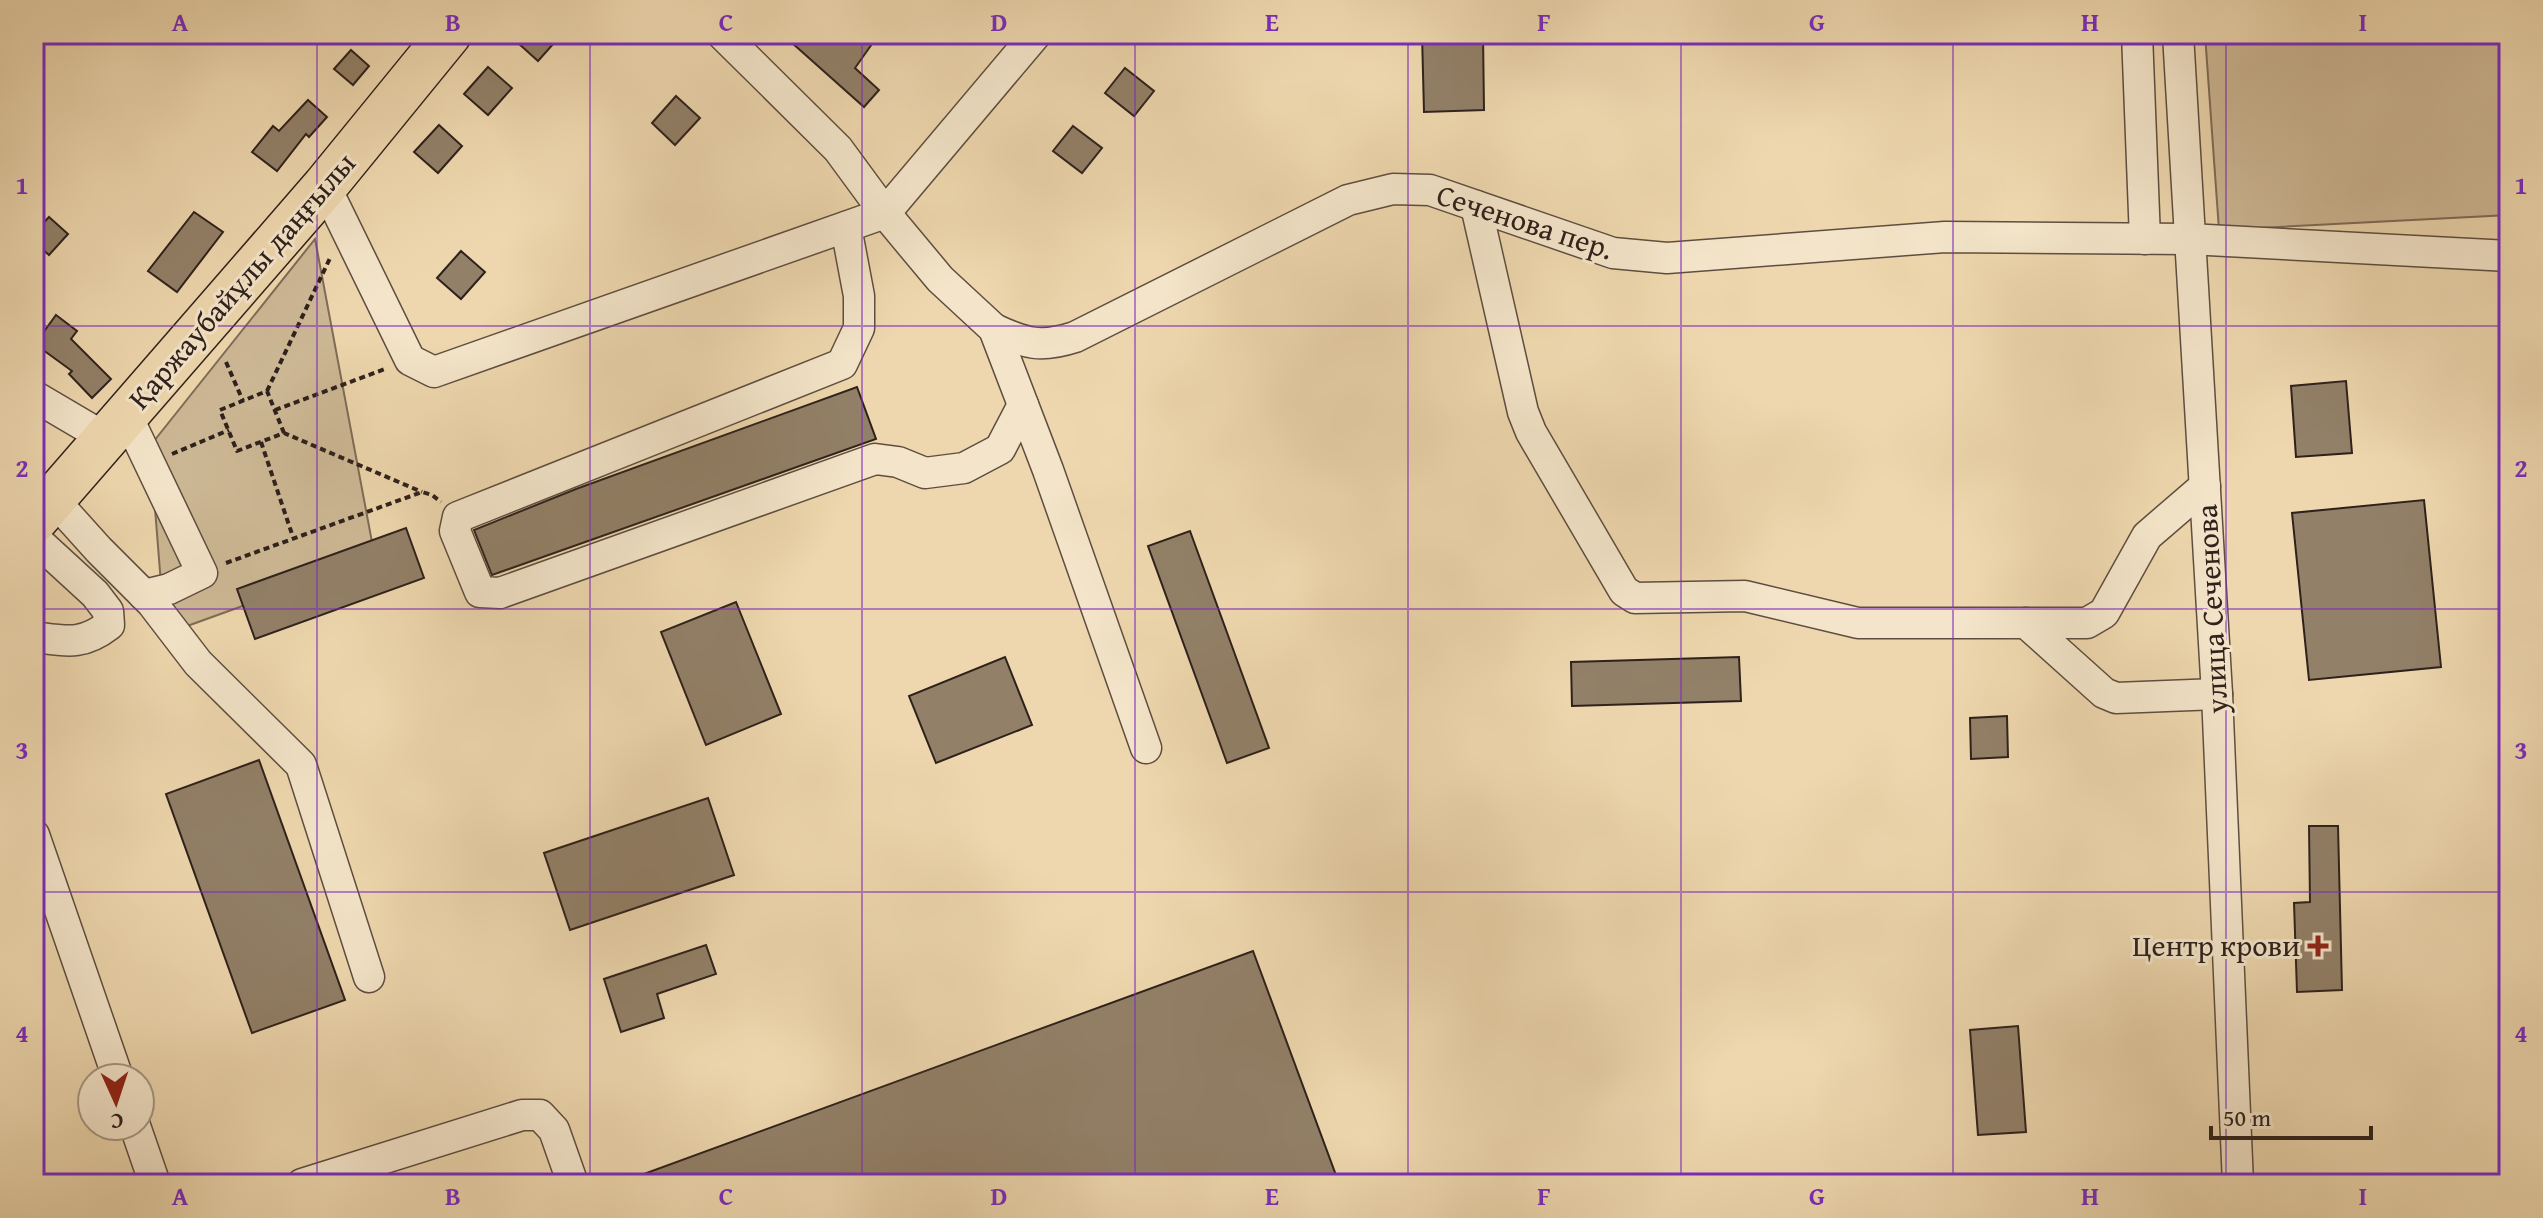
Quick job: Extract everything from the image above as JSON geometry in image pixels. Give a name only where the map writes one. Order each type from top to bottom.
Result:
[{"type":"highway","name":"Қаржаубайұлы даңғылы","points":[[44,510],[325,186],[449,35]]},
{"type":"street","points":[[722,34],[838,149],[885,213],[940,279],[994,329],[1146,748]]},
{"type":"street","points":[[325,186],[410,360],[434,372],[885,213],[1036,34]]},
{"type":"street","points":[[2137,34],[2145,239]]},
{"type":"street","name":"улица Сеченова","points":[[2178,34],[2217,694],[2238,1184]]},
{"type":"street","name":"Сеченова пер.","points":[[994,329],[1022,342],[1052,345],[1075,337],[1348,200],[1393,189],[1430,190],[1613,253],[1667,258],[1945,237],[2189,239],[2509,256]]},
{"type":"street","points":[[1476,206],[1527,422],[1624,591],[1635,598],[1745,596],[1858,623],[2087,623],[2104,613],[2147,536],[2205,486]]},
{"type":"street","points":[[846,227],[859,296],[859,328],[842,364],[458,517],[455,531],[480,592],[500,593],[875,459],[898,462],[925,473],[964,468],[1000,449],[1023,405]]},
{"type":"street","points":[[34,396],[117,428],[149,463],[202,573],[169,589],[144,595]]},
{"type":"street","points":[[44,510],[99,550],[144,595],[198,663],[301,765],[369,977]]},
{"type":"street","points":[[34,538],[95,594],[108,611],[109,625],[92,638],[63,641],[34,637]]},
{"type":"street","points":[[2026,623],[2104,693],[2116,698],[2217,694]]},
{"type":"street","points":[[34,835],[112,1062]]},
{"type":"street","points":[[310,1183],[522,1115],[540,1115],[554,1130],[573,1184]]},
{"type":"street","points":[[141,1142],[155,1184]]},
{"type":"path","points":[[345,226],[267,391],[220,410],[237,451],[284,433],[432,495],[458,517]]},
{"type":"path","points":[[275,410],[410,360]]},
{"type":"path","points":[[226,362],[243,401]]},
{"type":"path","points":[[267,391],[284,433]]},
{"type":"path","points":[[149,463],[229,430]]},
{"type":"path","points":[[261,442],[293,537]]},
{"type":"path","points":[[202,573],[422,492]]},
{"type":"shaded area","points":[[2205,34],[2509,34],[2509,215],[2219,230]]},
{"type":"shaded area","points":[[315,239],[375,558],[165,634],[150,446]]},
{"type":"building","points":[[508,34],[562,34],[538,61]]},
{"type":"building","points":[[782,34],[879,34],[855,68],[879,90],[864,107]]},
{"type":"building","points":[[1422,34],[1483,34],[1484,110],[1424,112]]},
{"type":"building","points":[[351,50],[369,66],[353,85],[334,69]]},
{"type":"building","points":[[488,67],[512,88],[488,115],[464,94]]},
{"type":"building","points":[[1125,68],[1154,91],[1134,116],[1105,93]]},
{"type":"building","points":[[676,96],[700,118],[675,145],[652,123]]},
{"type":"building","points":[[308,100],[327,117],[309,137],[306,134],[277,171],[252,152],[273,126],[279,131]]},
{"type":"building","points":[[439,125],[462,146],[438,173],[414,152]]},
{"type":"building","points":[[1073,126],[1102,148],[1082,173],[1053,151]]},
{"type":"building","points":[[194,212],[223,232],[177,292],[148,271]]},
{"type":"building","points":[[49,217],[68,234],[49,255],[34,242],[34,233]]},
{"type":"building","points":[[461,251],[485,272],[461,299],[437,278]]},
{"type":"building","points":[[56,315],[77,331],[71,339],[111,379],[92,398],[69,374],[72,371],[35,344]]},
{"type":"building","points":[[2346,381],[2352,453],[2296,457],[2291,386]]},
{"type":"building","points":[[857,387],[876,439],[492,575],[474,530],[576,489]]},
{"type":"building","points":[[2424,500],[2441,667],[2309,680],[2292,513]]},
{"type":"building","points":[[406,528],[424,578],[255,639],[237,589]]},
{"type":"building","points":[[1190,531],[1269,748],[1227,763],[1148,546]]},
{"type":"building","points":[[736,602],[781,714],[706,745],[661,632]]},
{"type":"building","points":[[1005,657],[1032,725],[936,763],[909,696]]},
{"type":"building","points":[[1739,657],[1741,701],[1572,706],[1571,662]]},
{"type":"building","points":[[2007,716],[2008,757],[1971,759],[1970,718]]},
{"type":"building","points":[[259,760],[345,1000],[252,1033],[166,794]]},
{"type":"building","points":[[708,798],[734,875],[570,930],[544,853]]},
{"type":"building","name":"Центр крови","points":[[2309,826],[2338,826],[2342,990],[2297,992],[2294,903],[2310,902]]},
{"type":"building","points":[[706,945],[716,974],[657,994],[664,1018],[621,1032],[604,979]]},
{"type":"building","points":[[1253,951],[1337,1178],[1321,1184],[1182,1184],[1178,1174],[1151,1184],[622,1184],[622,1182]]},
{"type":"building","points":[[2018,1026],[2026,1132],[1978,1135],[1970,1030]]},
{"type":"place","name":"Центр крови","points":[[2318,946]]}]
